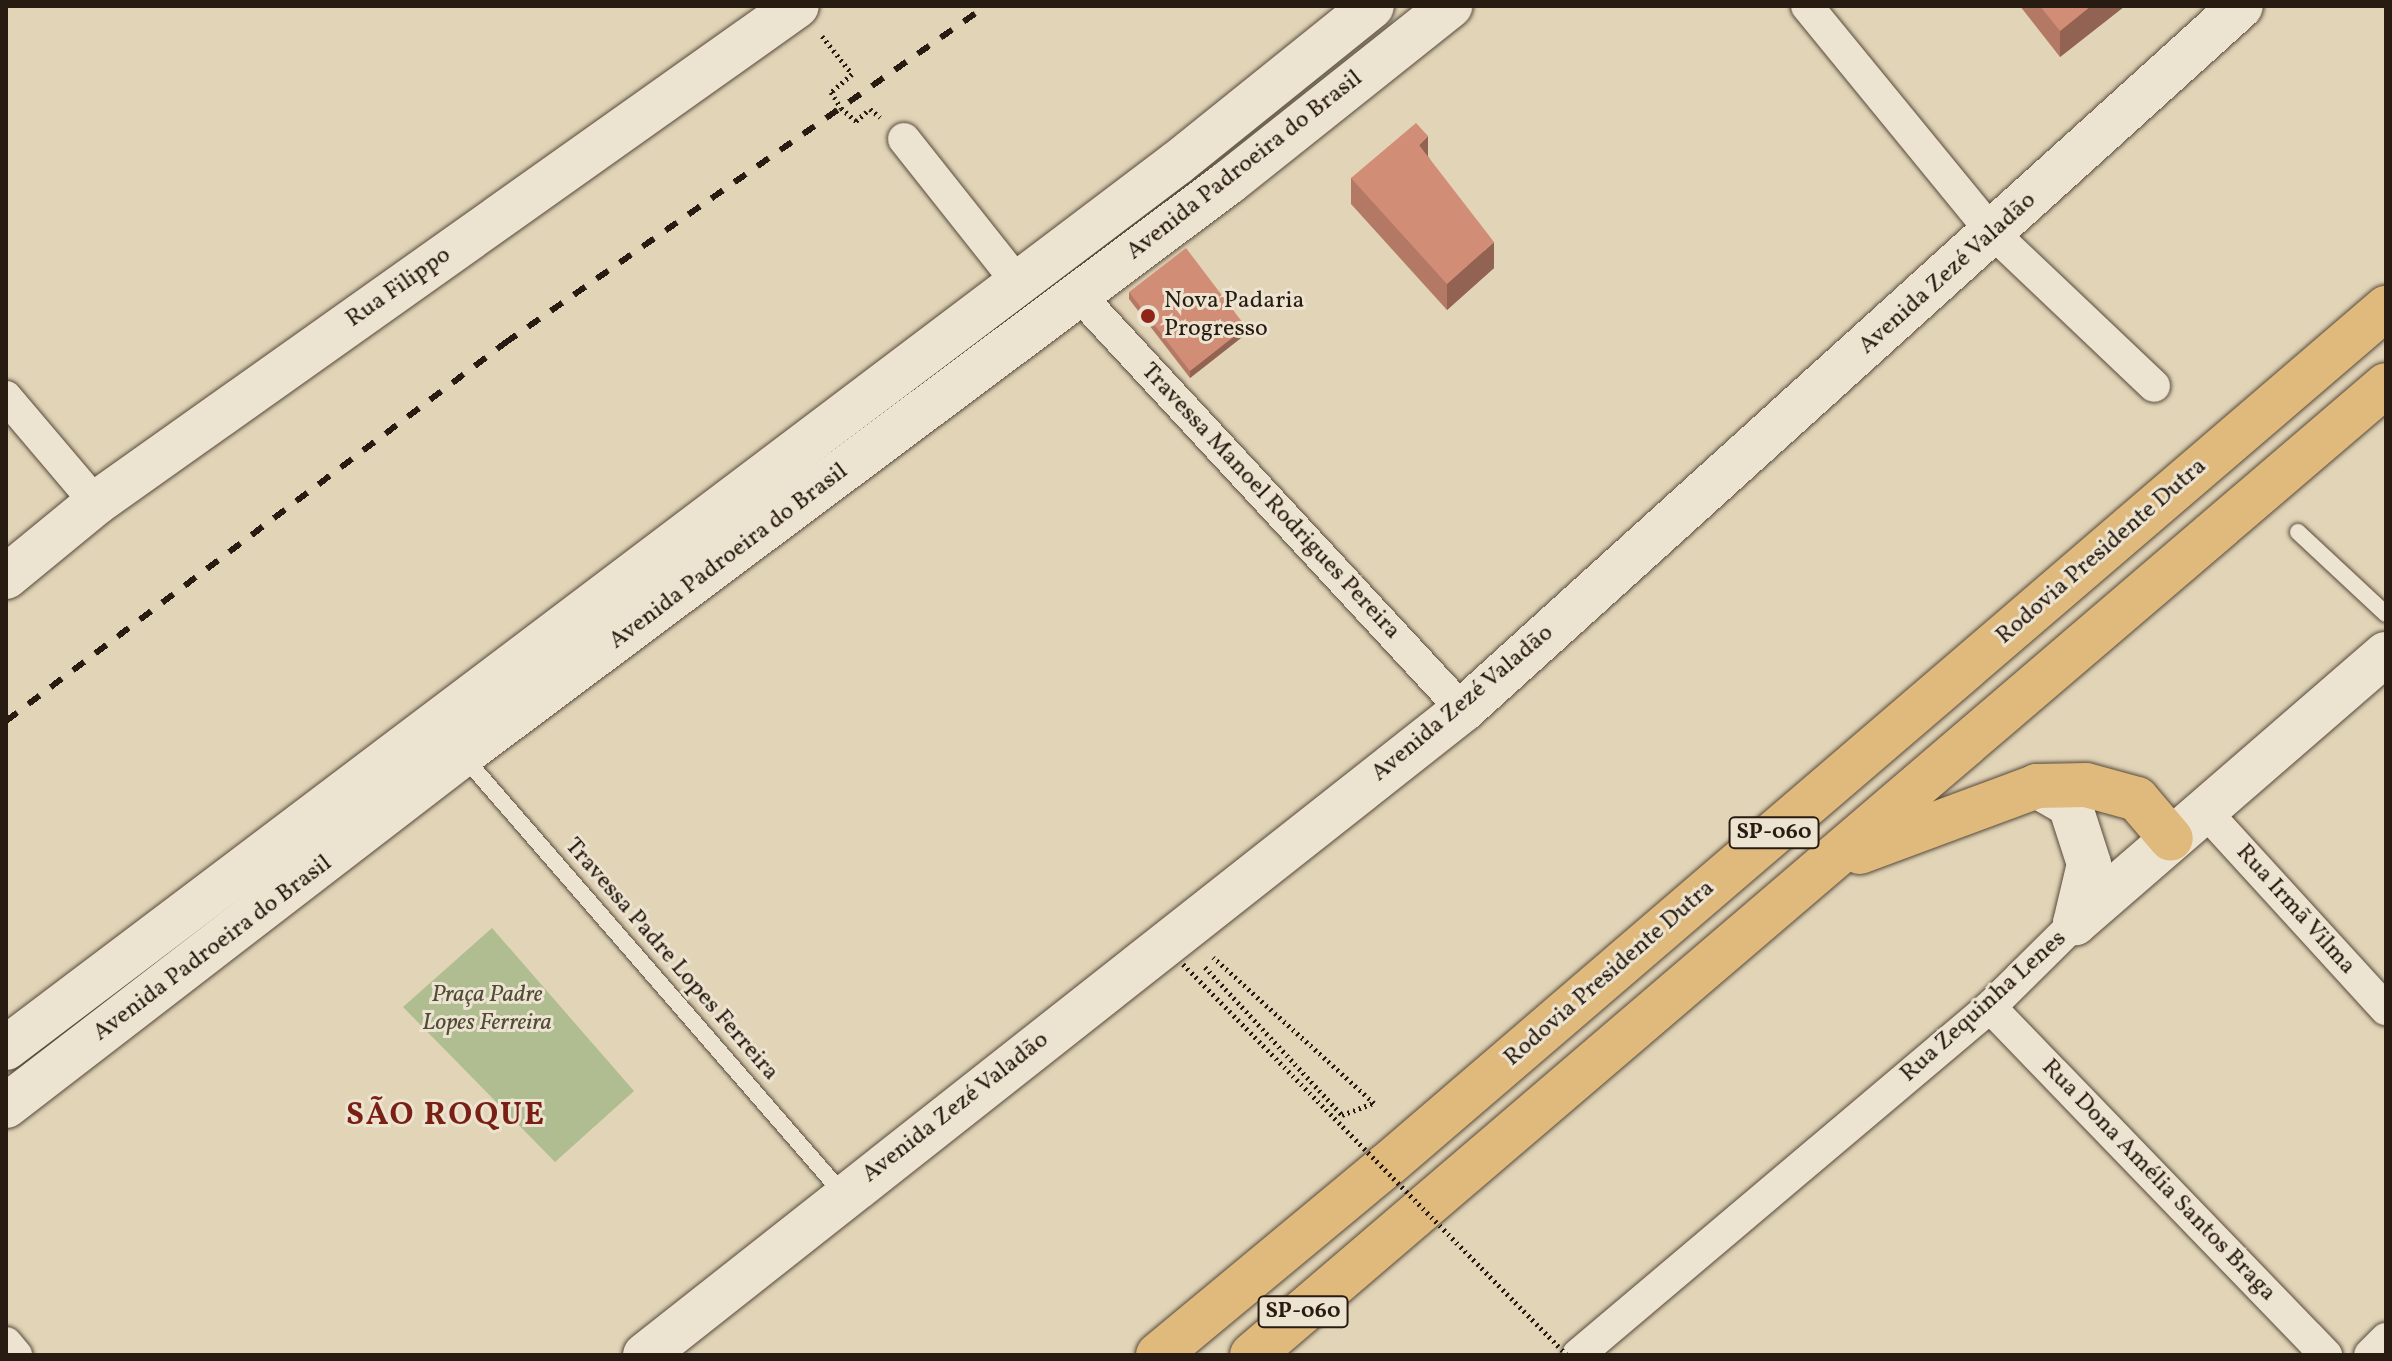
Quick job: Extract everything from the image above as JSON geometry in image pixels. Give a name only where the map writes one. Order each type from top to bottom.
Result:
[{"type":"highway","name":"Rodovia Presidente Dutra","points":[[1158,1355],[1398,1156],[2386,308]]},
{"type":"highway","name":"SP-060","points":[[1252,1355],[1835,861],[2386,385]]},
{"type":"highway","points":[[1835,861],[2037,786],[2086,785],[2137,799],[2171,839]]},
{"type":"street","name":"Avenida Padroeira do Brasil","points":[[6,1048],[1018,283],[1372,6]]},
{"type":"street","name":"Avenida Padroeira do Brasil","points":[[6,1106],[462,755],[1078,294],[1450,6]]},
{"type":"street","points":[[1807,6],[1993,233],[2154,386]]},
{"type":"street","name":"Avenida Zezé Valadão","points":[[645,1355],[1463,710],[2241,6]]},
{"type":"street","name":"Rua Filippo","points":[[6,577],[96,503],[806,17]]},
{"type":"street","points":[[904,139],[1018,283]]},
{"type":"street","name":"Travessa Manoel Rodrigues Pereira","points":[[1078,294],[1463,710]]},
{"type":"street","points":[[6,397],[96,503]]},
{"type":"street","name":"Rua Zequinha Lenes","points":[[1578,1355],[1990,1007],[2075,923],[2386,654]]},
{"type":"street","points":[[2037,786],[2070,805],[2089,864],[2075,923]]},
{"type":"street","name":"Rua Irmã Vilma","points":[[2204,810],[2386,1009]]},
{"type":"street","name":"Rua Dona Amélia Santos Braga","points":[[1990,1007],[2326,1355]]},
{"type":"street","points":[[2370,1355],[2386,1339]]},
{"type":"street","points":[[6,1343],[16,1355]]},
{"type":"lane","points":[[2298,532],[2386,614]]},
{"type":"lane","name":"Travessa Padre Lopes Ferreira","points":[[462,755],[844,1196]]},
{"type":"path","points":[[806,17],[852,74],[831,92],[841,108],[856,121],[870,109],[904,139]]},
{"type":"path","points":[[1183,929],[1374,1103],[1342,1115],[1194,955],[1183,964],[1567,1355]]},
{"type":"green space","name":"Praça Padre Lopes Ferreira","points":[[492,928],[634,1091],[555,1162],[403,1007]]},
{"type":"building","points":[[2040,6],[2091,6],[2060,31]]},
{"type":"building","points":[[1416,123],[1428,136],[1419,145],[1494,242],[1447,284],[1351,178]]},
{"type":"building","points":[[1186,248],[1246,327],[1190,371],[1129,292]]},
{"type":"railway","points":[[6,721],[505,343],[986,6]]},
{"type":"place","name":"Nova Padaria Progresso","points":[[1148,316]]},
{"type":"district","name":"SÃO ROQUE","points":[[446,1116]]}]
